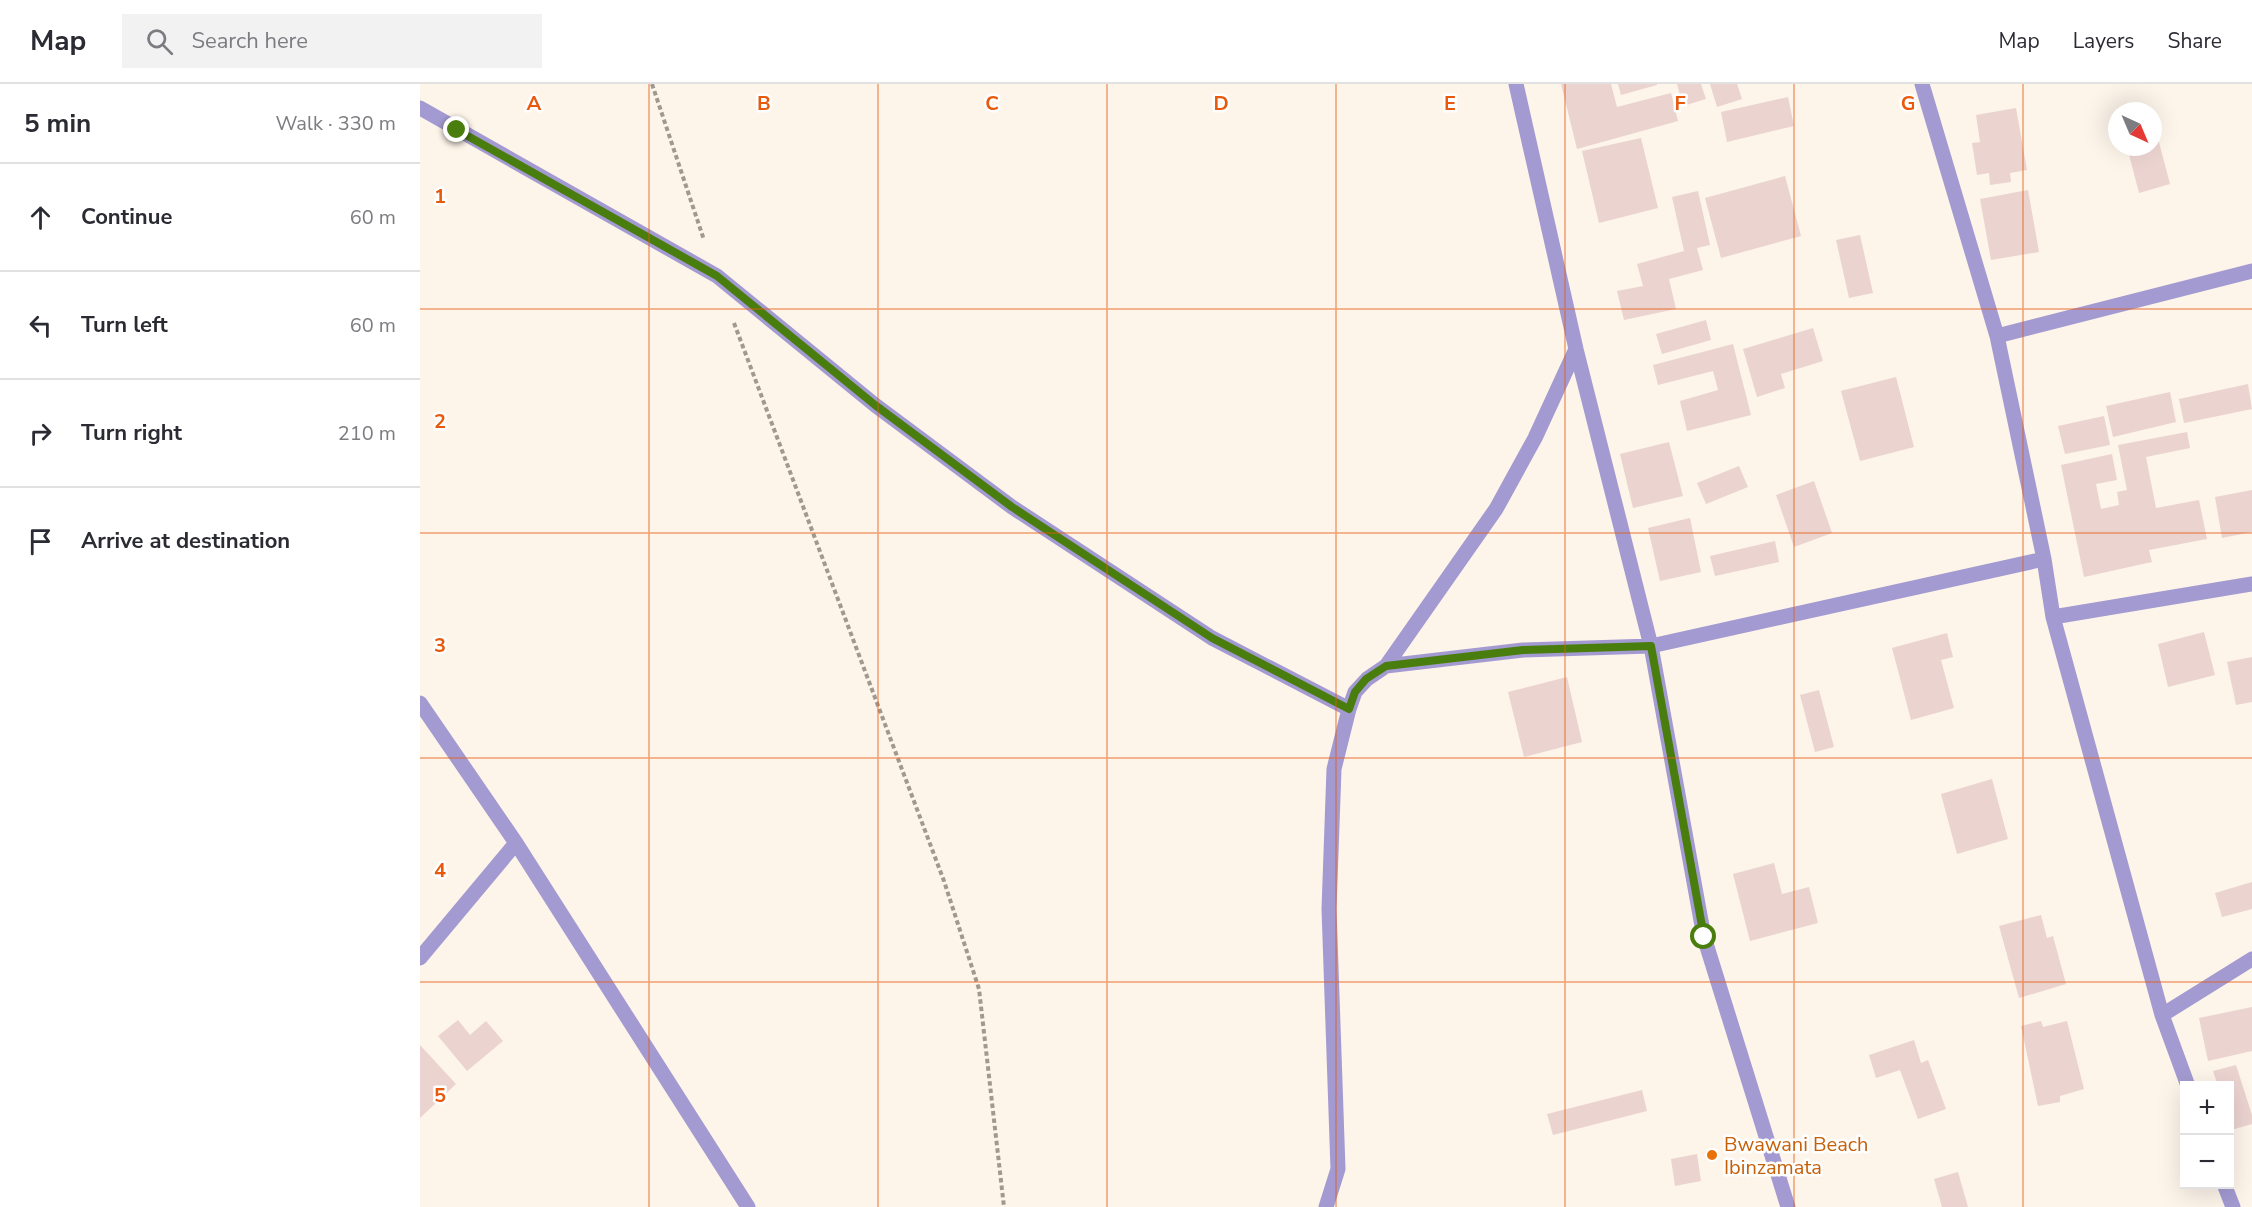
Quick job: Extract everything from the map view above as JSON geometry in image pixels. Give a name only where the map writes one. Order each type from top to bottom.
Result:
[{"type":"street","points":[[1516,84],[1576,349],[1651,646],[1704,937],[1788,1207]]},
{"type":"street","points":[[1926,85],[1997,336],[2044,559],[2053,617],[2162,1015],[2186,1081]]},
{"type":"street","points":[[420,108],[717,276],[875,405],[1012,507],[1212,638],[1349,709]]},
{"type":"street","points":[[1997,336],[2252,271]]},
{"type":"street","points":[[1326,1207],[1338,1169],[1329,909],[1334,769],[1349,709],[1355,692],[1366,679],[1386,666],[1496,509],[1535,438],[1576,349]]},
{"type":"street","points":[[1386,666],[1523,650],[1651,646],[2044,559]]},
{"type":"street","points":[[2053,617],[2252,584]]},
{"type":"street","points":[[420,703],[516,843],[748,1207]]},
{"type":"street","points":[[420,958],[516,843]]},
{"type":"street","points":[[2162,1015],[2252,959]]},
{"type":"street","points":[[2226,1189],[2233,1207]]},
{"type":"path","points":[[652,84],[717,276]]},
{"type":"path","points":[[733,319],[944,881],[979,989],[1004,1207]]},
{"type":"building","points":[[1561,84],[1611,84],[1617,107],[1671,93],[1678,121],[1577,149]]},
{"type":"building","points":[[1618,84],[1657,84],[1657,85],[1621,95]]},
{"type":"building","points":[[1677,84],[1701,84],[1706,99],[1683,106]]},
{"type":"building","points":[[1710,84],[1737,84],[1742,99],[1717,107]]},
{"type":"building","points":[[1788,97],[1794,126],[1727,142],[1721,112]]},
{"type":"building","points":[[2016,108],[2027,170],[2010,173],[2011,182],[1990,185],[1989,173],[1977,175],[1972,143],[1980,142],[1976,115]]},
{"type":"building","points":[[1641,138],[1658,208],[1599,223],[1582,151]]},
{"type":"building","points":[[2162,154],[2170,184],[2139,193],[2129,156],[2162,156]]},
{"type":"building","points":[[1785,176],[1801,236],[1721,258],[1705,198]]},
{"type":"building","points":[[2028,190],[2039,252],[1991,260],[1980,199]]},
{"type":"building","points":[[1698,191],[1710,245],[1697,248],[1703,270],[1669,279],[1676,309],[1624,320],[1617,291],[1643,286],[1637,264],[1684,251],[1672,197]]},
{"type":"building","points":[[1860,235],[1873,293],[1849,298],[1836,240]]},
{"type":"building","points":[[1706,320],[1711,340],[1662,354],[1656,334]]},
{"type":"building","points":[[1813,328],[1823,361],[1781,374],[1785,388],[1757,397],[1743,349]]},
{"type":"building","points":[[1733,344],[1751,415],[1687,431],[1680,401],[1718,390],[1713,371],[1658,385],[1653,365]]},
{"type":"building","points":[[1896,377],[1914,447],[1860,461],[1841,391]]},
{"type":"building","points":[[2248,384],[2252,409],[2184,423],[2179,399]]},
{"type":"building","points":[[2170,392],[2176,422],[2113,437],[2106,406]]},
{"type":"building","points":[[2104,416],[2110,445],[2065,454],[2058,426]]},
{"type":"building","points":[[2187,432],[2190,448],[2146,457],[2156,508],[2199,500],[2207,539],[2149,550],[2152,562],[2084,577],[2061,465],[2112,454],[2117,480],[2096,484],[2101,509],[2119,505],[2117,492],[2127,490],[2118,445]]},
{"type":"building","points":[[1669,442],[1683,496],[1633,508],[1620,454]]},
{"type":"building","points":[[1739,466],[1748,487],[1706,504],[1697,483]]},
{"type":"building","points":[[1814,481],[1832,533],[1794,547],[1776,495]]},
{"type":"building","points":[[2252,490],[2252,532],[2222,538],[2215,497]]},
{"type":"building","points":[[1690,518],[1701,572],[1660,581],[1648,528]]},
{"type":"building","points":[[1775,541],[1779,562],[1715,576],[1710,556]]},
{"type":"building","points":[[2204,632],[2215,675],[2168,687],[2158,644]]},
{"type":"building","points":[[1947,633],[1953,657],[1941,660],[1954,708],[1911,720],[1892,648]]},
{"type":"building","points":[[2252,657],[2252,702],[2236,705],[2227,662]]},
{"type":"building","points":[[1567,677],[1582,742],[1524,757],[1508,692]]},
{"type":"building","points":[[1819,690],[1834,747],[1815,752],[1800,695]]},
{"type":"building","points":[[1992,779],[2008,839],[1957,854],[1941,794]]},
{"type":"building","points":[[1774,863],[1782,894],[1809,887],[1818,923],[1750,941],[1733,874]]},
{"type":"building","points":[[2252,882],[2252,909],[2222,917],[2215,893]]},
{"type":"building","points":[[2041,915],[2047,938],[2053,936],[2066,984],[2019,998],[1999,926]]},
{"type":"building","points":[[2252,1007],[2252,1051],[2208,1061],[2199,1018]]},
{"type":"building","points":[[458,1020],[470,1035],[486,1021],[503,1041],[467,1071],[438,1036]]},
{"type":"building","points":[[2041,1021],[2043,1027],[2067,1021],[2084,1089],[2060,1096],[2060,1102],[2038,1106],[2021,1026]]},
{"type":"building","points":[[1914,1040],[1921,1063],[1928,1060],[1946,1109],[1918,1119],[1900,1070],[1876,1078],[1869,1055]]},
{"type":"building","points":[[420,1045],[456,1084],[420,1118]]},
{"type":"building","points":[[2236,1065],[2252,1115],[2252,1124],[2234,1129],[2234,1081],[2216,1081],[2213,1071]]},
{"type":"building","points":[[1642,1090],[1647,1111],[1553,1135],[1547,1114]]},
{"type":"building","points":[[1697,1154],[1701,1181],[1675,1186],[1671,1159]]},
{"type":"building","points":[[1958,1172],[1968,1207],[1942,1207],[1934,1179]]},
{"type":"place","name":"Bwawani Beach Ibinzamata","points":[[1712,1155]]},
{"type":"route","points":[[457,130],[717,276],[875,405],[1012,507],[1212,638],[1349,709],[1355,692],[1366,679],[1386,666],[1523,650],[1651,646],[1704,937]]}]
